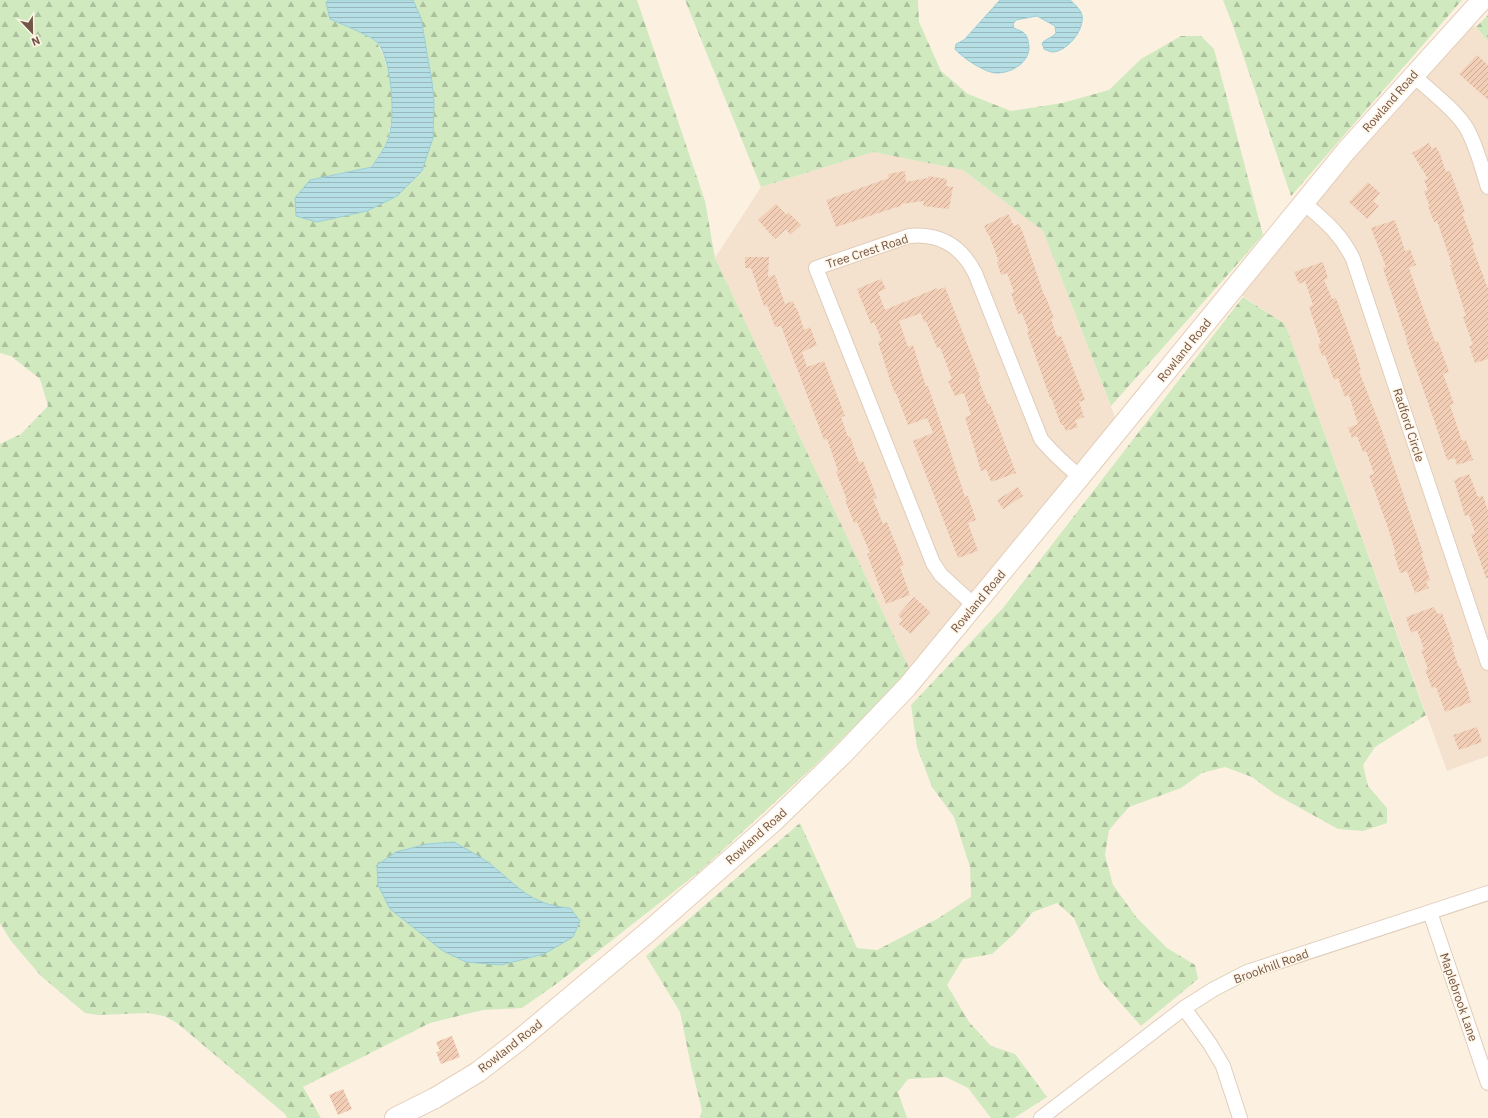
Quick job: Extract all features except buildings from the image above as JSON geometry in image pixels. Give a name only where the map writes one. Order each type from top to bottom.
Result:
[{"type":"street","name":"Rowland Road","points":[[395,1118],[435,1098],[478,1072],[524,1036],[666,916],[773,822],[843,754],[907,687],[1346,151],[1482,0]]},
{"type":"street","points":[[1414,75],[1458,117],[1467,128],[1488,187]]},
{"type":"street","name":"Radford Circle","points":[[1304,203],[1338,234],[1347,246],[1353,259],[1488,663]]},
{"type":"street","name":"Tree Crest Road","points":[[974,605],[941,575],[933,562],[816,268],[909,236],[937,238],[949,243],[960,251],[975,273],[1041,439],[1065,465],[1080,477]]},
{"type":"street","name":"Brookhill Road","points":[[1041,1118],[1184,1008],[1214,989],[1247,972],[1488,893]]},
{"type":"street","name":"Maplebrook Lane","points":[[1430,912],[1488,1083]]},
{"type":"street","points":[[1184,1008],[1210,1044],[1223,1066],[1240,1118]]},
{"type":"shaded area","points":[[1470,21],[1488,41],[1488,756],[1447,771],[1285,324],[1238,293]]},
{"type":"shaded area","points":[[873,152],[963,170],[1043,231],[1117,422],[911,672],[715,258],[761,187]]},
{"type":"green space","points":[[0,0],[329,0],[326,3],[359,32],[376,41],[384,57],[392,86],[392,114],[388,140],[372,167],[310,180],[317,222],[367,211],[397,196],[433,138],[434,102],[432,82],[421,18],[413,0],[637,0],[705,201],[715,258],[911,672],[814,766],[700,871],[559,982],[522,1008],[483,1010],[430,1023],[303,1087],[321,1118],[287,1118],[285,1114],[177,1023],[164,1016],[148,1013],[98,1015],[85,1013],[41,976],[11,941],[0,923],[0,444],[21,434],[48,406],[40,379],[11,356],[0,353]],"holes":[[[427,844],[488,862],[510,882],[536,901],[556,907],[570,908],[390,909],[377,865],[396,852]]]},
{"type":"green space","points":[[685,0],[918,0],[919,22],[941,71],[968,94],[1011,111],[1062,103],[1109,90],[1141,59],[1181,36],[1201,36],[1214,49],[1263,235],[1111,406],[1043,231],[963,170],[873,152],[761,187]]},
{"type":"green space","points":[[1223,0],[1462,0],[1291,196]]},
{"type":"green space","points":[[1488,15],[1488,41],[1476,27]]},
{"type":"green space","points":[[1243,297],[1285,324],[1426,715],[1375,747],[1363,765],[1368,786],[1387,808],[1387,823],[1363,831],[1338,829],[1275,794],[1252,777],[1225,767],[1202,773],[1181,788],[1129,807],[1109,830],[1105,855],[1113,885],[1137,918],[1167,948],[1195,965],[1198,979],[1141,1026],[1100,980],[1074,918],[1057,903],[1033,912],[1014,934],[992,954],[963,959],[947,985],[969,1022],[991,1046],[1015,1054],[1047,1097],[1014,1118],[991,1118],[968,1088],[946,1077],[908,1079],[898,1092],[907,1118],[700,1118],[702,1110],[680,1012],[646,956],[800,823],[857,948],[877,950],[937,919],[971,897],[970,867],[954,817],[932,787],[917,747],[911,705],[1003,608]]},
{"type":"water","points":[[329,0],[413,0],[421,18],[432,82],[434,102],[433,138],[422,171],[397,196],[367,211],[317,222],[296,216],[295,198],[310,180],[372,167],[388,140],[392,118],[389,75],[382,50],[374,39],[330,19],[326,2]]},
{"type":"water","points":[[1000,0],[1070,0],[1082,15],[1081,27],[1070,44],[1059,51],[1052,52],[1044,49],[1042,43],[1056,33],[1055,26],[1037,16],[1016,20],[1013,24],[1014,28],[1024,33],[1027,38],[1029,52],[1027,57],[1014,69],[997,73],[990,72],[969,61],[955,49],[956,44],[964,40]]},
{"type":"water","points":[[454,842],[489,863],[517,887],[534,899],[556,906],[570,908],[580,921],[573,937],[544,954],[501,965],[466,962],[443,951],[390,909],[378,885],[377,865],[396,852],[427,844]]}]
